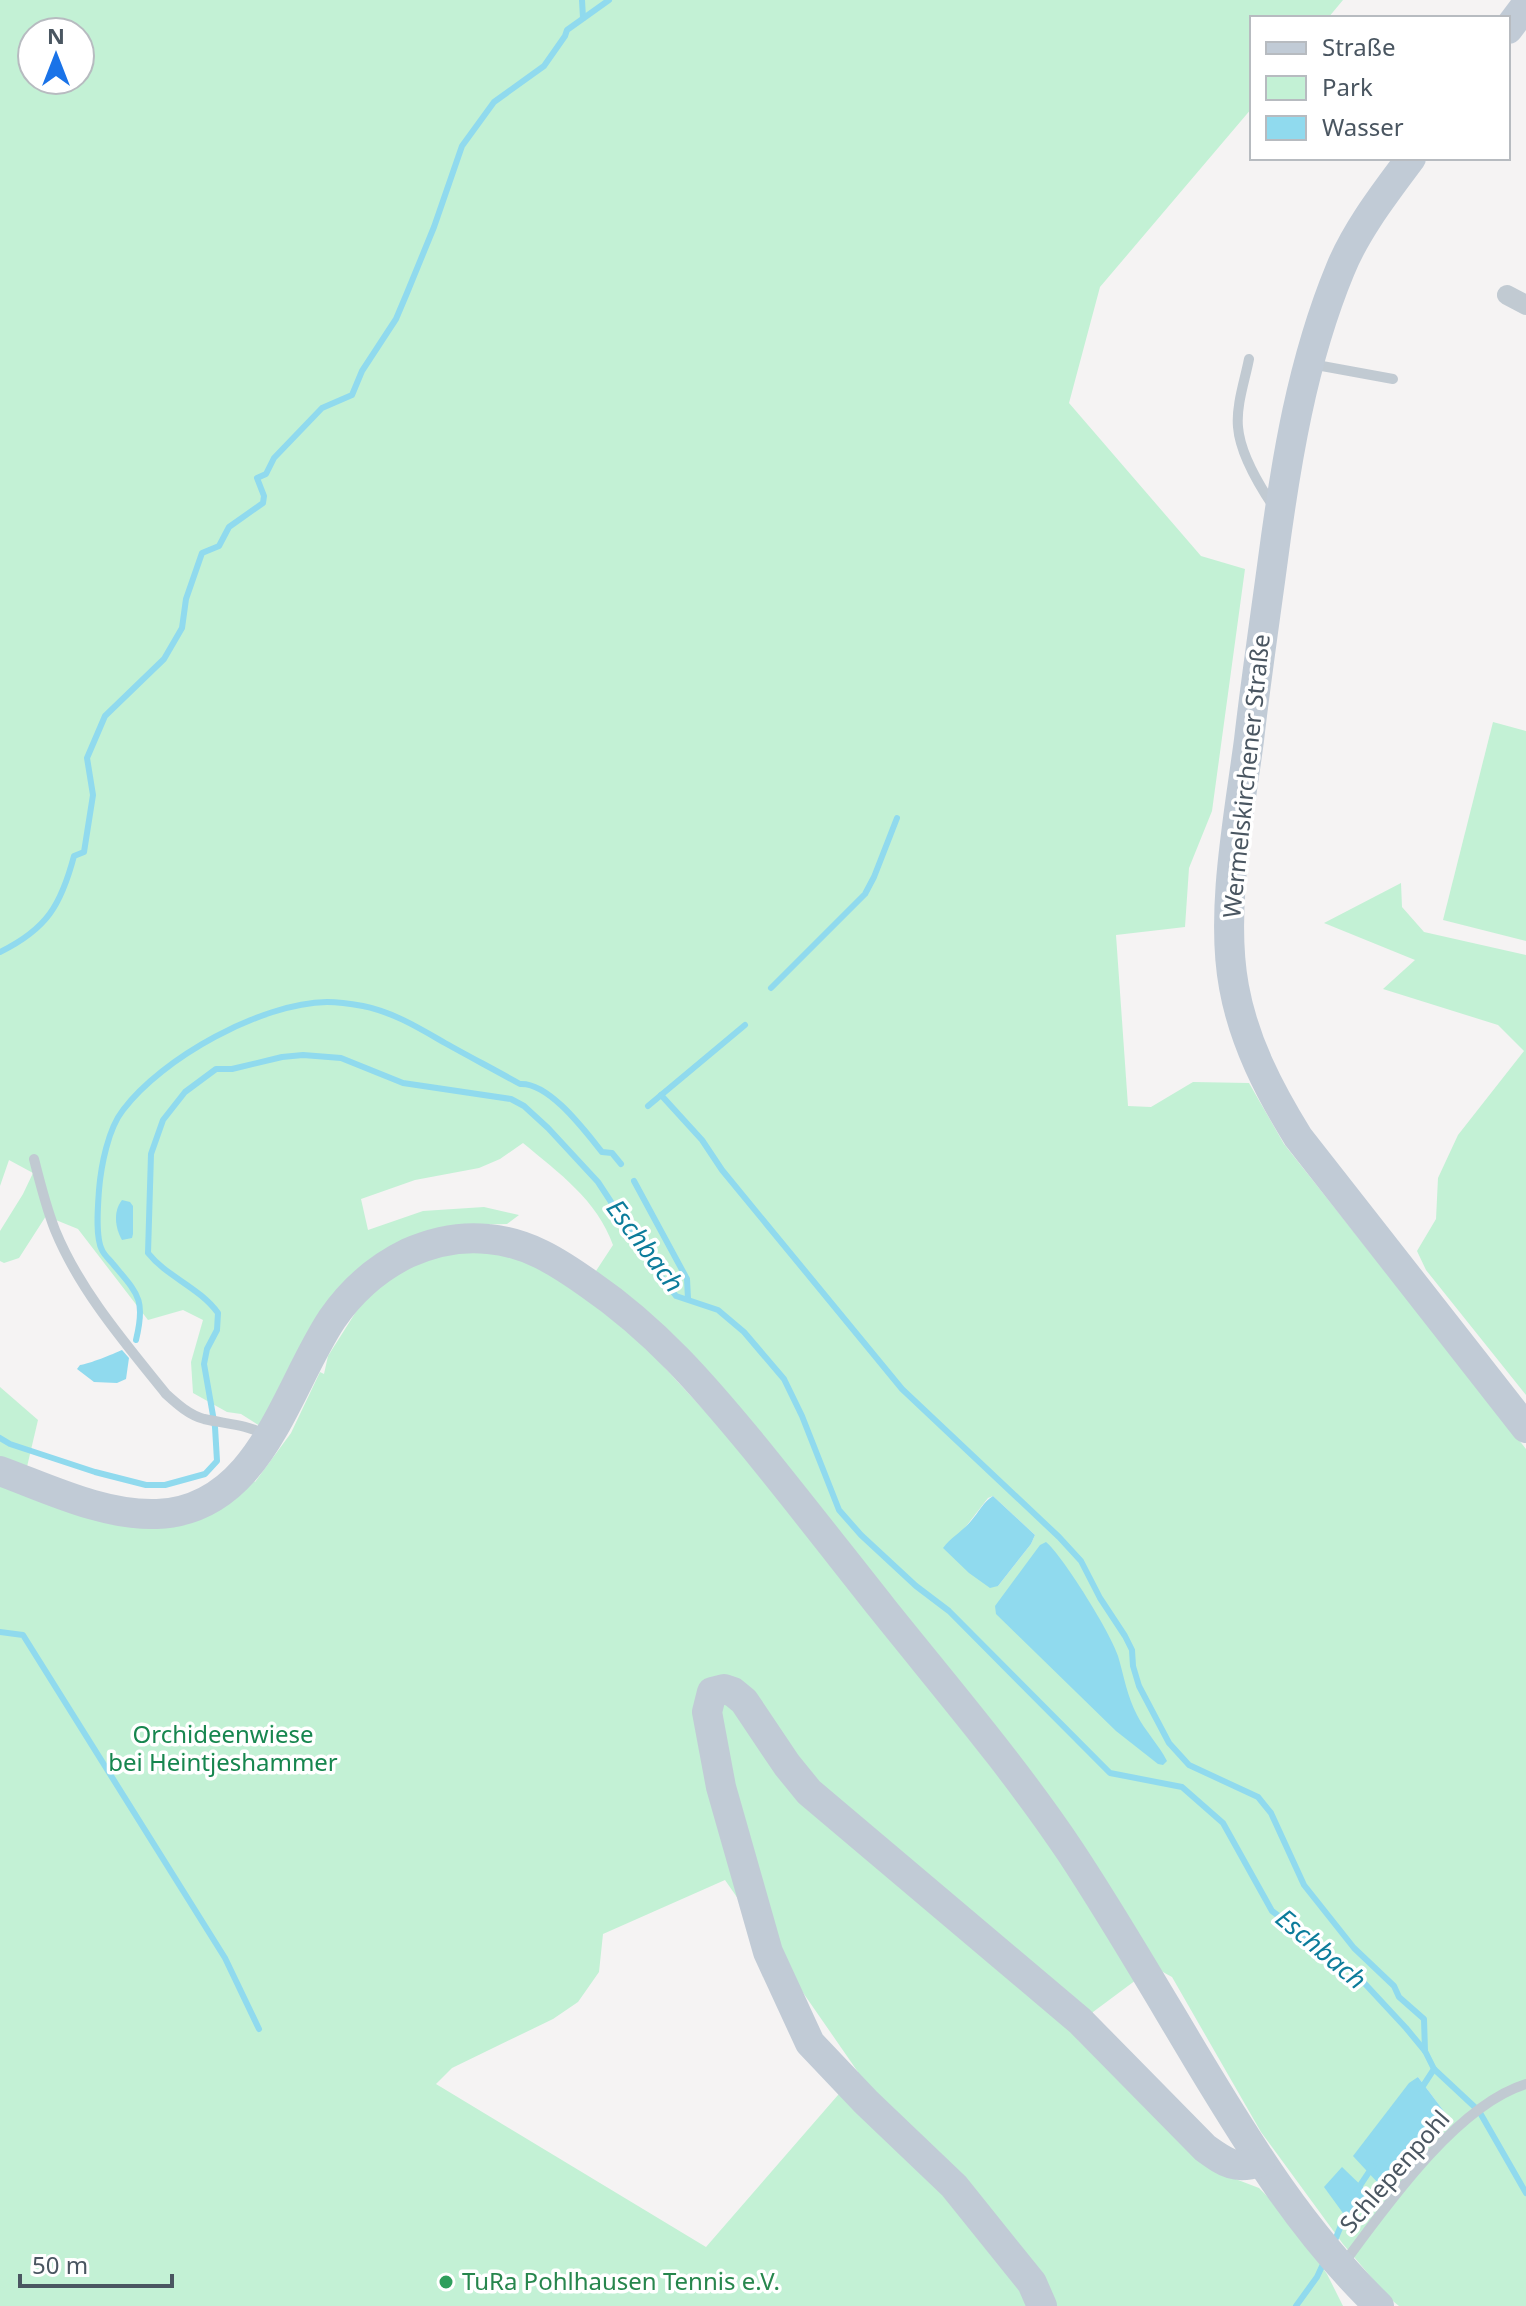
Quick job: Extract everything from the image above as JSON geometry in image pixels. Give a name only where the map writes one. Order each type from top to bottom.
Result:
[{"type":"main road","points":[[1510,26],[1526,5]]},
{"type":"main road","name":"Wermelskirchener Straße","points":[[1410,160],[1374,209],[1341,268],[1317,333],[1295,419],[1279,515],[1238,826],[1229,920],[1231,956],[1238,1002],[1249,1043],[1271,1093],[1298,1137],[1526,1428]]},
{"type":"main road","points":[[0,1471],[104,1507],[139,1513],[166,1513],[192,1507],[228,1488],[247,1468],[268,1436],[324,1331],[345,1302],[375,1273],[417,1249],[459,1239],[507,1241],[548,1257],[617,1303],[669,1349],[738,1427],[1048,1819],[1260,2162],[1299,2217],[1341,2268],[1379,2306]]},
{"type":"main road","points":[[1042,2306],[1032,2283],[954,2186],[866,2102],[810,2043],[768,1952],[721,1787],[707,1712],[712,1692],[724,1689],[744,1701],[809,1792],[1080,2021],[1205,2148],[1234,2165],[1260,2162]]},
{"type":"street","points":[[1507,295],[1526,305]]},
{"type":"lane","points":[[1249,359],[1237,428],[1260,487],[1279,515]]},
{"type":"lane","points":[[1309,363],[1393,379]]},
{"type":"lane","points":[[34,1159],[56,1232],[96,1303],[166,1394],[190,1413],[205,1419],[246,1426],[268,1436]]},
{"type":"lane","name":"Schlepenpohl","points":[[1341,2268],[1407,2181],[1443,2141],[1474,2113],[1526,2084]]},
{"type":"green space","points":[[0,0],[1343,0],[1330,16],[1250,16],[1250,110],[1100,287],[1069,403],[1201,556],[1245,569],[1212,811],[1189,868],[1185,927],[1116,935],[1128,1106],[1151,1107],[1193,1082],[1249,1083],[1284,1144],[1526,1449],[1526,2306],[1399,2306],[1388,2297],[1343,2244],[1261,2132],[1172,1977],[1152,1966],[1136,1935],[594,1274],[613,1245],[606,1229],[576,1188],[523,1143],[500,1159],[479,1168],[415,1180],[361,1199],[368,1230],[423,1211],[484,1207],[519,1215],[507,1224],[466,1225],[416,1235],[260,1426],[193,1393],[191,1362],[203,1320],[183,1310],[148,1320],[78,1229],[46,1216],[19,1258],[4,1263],[0,1261],[0,1231],[33,1173],[9,1160],[0,1186]],"holes":[[[993,1496],[1035,1535],[998,1586],[964,1529],[988,1498]],[[1418,2077],[1446,2114],[1379,2183]]]},
{"type":"green space","points":[[1493,722],[1526,731],[1526,941],[1443,920]]},
{"type":"green space","points":[[1401,883],[1402,907],[1424,932],[1526,955],[1526,1395],[1426,1270],[1417,1251],[1436,1219],[1438,1178],[1458,1135],[1524,1051],[1498,1025],[1383,989],[1415,960],[1324,923]]},
{"type":"green space","name":"Orchideenwiese bei Heintjeshammer","points":[[482,1250],[543,1265],[641,1342],[739,1448],[1056,1849],[1136,1980],[1093,2012],[1078,2040],[1212,2170],[1259,2188],[1278,2207],[1327,2274],[1343,2306],[0,2306],[0,1482],[130,1522],[251,1478],[255,1482],[291,1433],[320,1372],[324,1374],[328,1356],[366,1296],[401,1270],[445,1252]],"holes":[[[725,1880],[858,2072],[706,2247],[436,2084],[452,2068],[553,2019],[578,2002],[599,1972],[603,1934]]]},
{"type":"green space","points":[[0,1387],[38,1420],[26,1471],[0,1460]]},
{"type":"water","points":[[122,1200],[133,1206],[133,1234],[132,1238],[122,1240],[116,1220]]},
{"type":"water","points":[[122,1350],[129,1358],[126,1379],[117,1383],[94,1382],[77,1369],[80,1365]]},
{"type":"water","points":[[993,1496],[1035,1535],[998,1586],[990,1588],[943,1548]]},
{"type":"water","points":[[1046,1542],[1075,1579],[1107,1631],[1140,1721],[1167,1761],[1163,1765],[1116,1731],[996,1614],[995,1606],[1040,1545]]},
{"type":"water","points":[[1418,2077],[1446,2114],[1378,2183],[1353,2156],[1409,2083]]},
{"type":"water","points":[[1342,2167],[1369,2193],[1348,2220],[1324,2187]]},
{"type":"waterway","points":[[582,0],[583,18]]},
{"type":"waterway","points":[[0,952],[30,934],[50,914],[64,888],[74,856],[84,852],[93,795],[87,758],[105,716],[164,659],[182,628],[186,599],[202,553],[219,546],[229,527],[263,503],[264,496],[257,478],[266,474],[274,458],[322,408],[352,395],[362,371],[396,319],[434,227],[462,146],[494,102],[544,66],[567,30],[609,0]]},
{"type":"waterway","points":[[771,988],[865,894],[897,818]]},
{"type":"waterway","points":[[136,1340],[140,1315],[138,1298],[103,1252],[98,1237],[100,1180],[113,1127],[140,1090],[187,1053],[244,1023],[273,1012],[331,1002],[363,1006],[395,1016],[520,1084],[543,1091],[566,1109],[602,1152],[612,1153],[621,1164]]},
{"type":"waterway","points":[[648,1106],[745,1025]]},
{"type":"waterway","name":"Eschbach","points":[[0,1438],[95,1472],[146,1485],[165,1485],[205,1474],[217,1461],[215,1427],[204,1364],[207,1349],[217,1330],[218,1313],[202,1296],[164,1269],[148,1253],[151,1154],[163,1120],[185,1092],[216,1069],[232,1069],[303,1055],[341,1058],[403,1083],[511,1099],[524,1106],[548,1128],[598,1182],[676,1296],[718,1310],[744,1332],[784,1379],[839,1510],[861,1535],[916,1586],[949,1611],[1110,1773],[1182,1787],[1223,1823],[1272,1911],[1354,1972],[1406,2028],[1425,2051],[1434,2069],[1479,2111],[1526,2193]]},
{"type":"waterway","points":[[661,1095],[702,1140],[722,1170],[902,1389],[1081,1561],[1132,1650],[1139,1686],[1169,1743],[1189,1765],[1258,1797],[1271,1813],[1304,1885],[1354,1948],[1424,2019],[1425,2051]]},
{"type":"waterway","points":[[634,1181],[687,1279],[688,1299]]},
{"type":"waterway","points":[[0,1632],[23,1635],[225,1958],[259,2029]]},
{"type":"waterway","points":[[1421,2089],[1434,2069]]},
{"type":"waterway","points":[[1357,2190],[1373,2166]]},
{"type":"waterway","points":[[1333,2245],[1347,2211]]},
{"type":"waterway","points":[[1296,2306],[1324,2262]]},
{"type":"place","name":"TuRa Pohlhausen Tennis e.V.","points":[[446,2282]]}]
